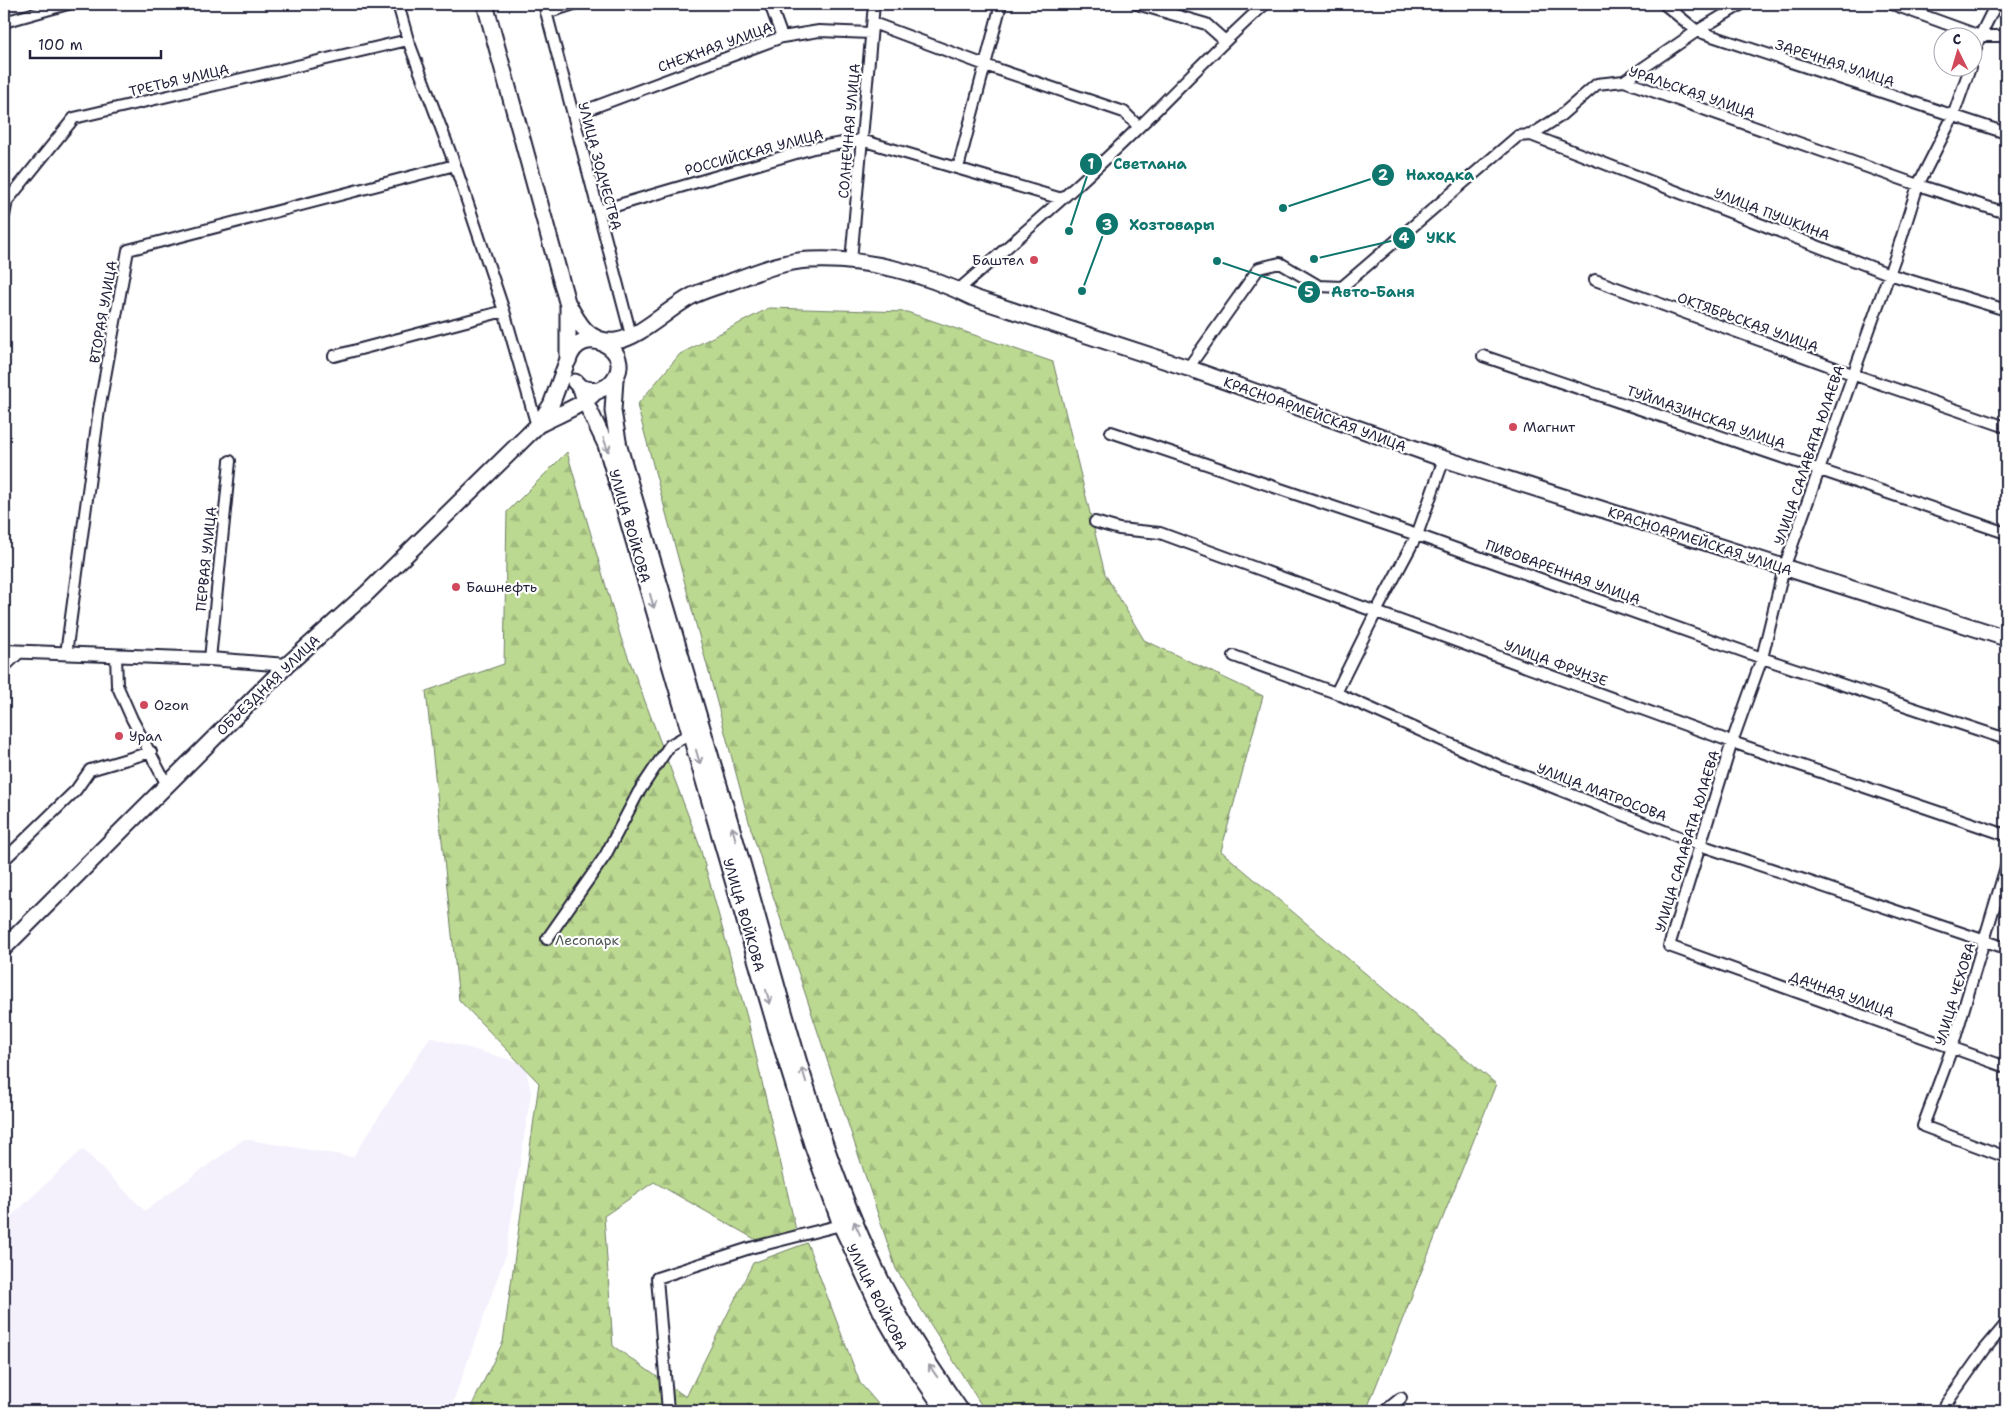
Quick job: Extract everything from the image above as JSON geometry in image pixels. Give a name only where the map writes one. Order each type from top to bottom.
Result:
[{"type":"main road","points":[[485,4],[567,302],[578,322],[588,334],[608,345],[614,351],[618,360],[617,374]]},
{"type":"main road","name":"КРАСНОАРМЕЙСКАЯ УЛИЦА","points":[[600,341],[618,341],[632,335],[693,295],[769,268],[809,260],[851,261],[904,272],[958,290],[974,298],[1188,368],[1444,459],[2006,638]]},
{"type":"main road","points":[[567,302],[568,370],[572,380],[583,394]]},
{"type":"main road","points":[[537,426],[583,394],[608,386],[617,374],[632,335]]},
{"type":"main road","points":[[537,426],[551,405],[568,359],[575,348],[587,341],[600,341]]},
{"type":"main road","name":"УЛИЦА ВОЙКОВА","points":[[617,374],[613,411],[621,456],[704,728],[818,1122],[854,1220],[893,1303],[929,1364],[961,1411]]},
{"type":"main road","name":"УЛИЦА ВОЙКОВА","points":[[583,394],[606,445],[692,733],[779,1038],[812,1144],[841,1225],[887,1321],[900,1346],[945,1411]]},
{"type":"main road","name":"ОБЪЕЗДНАЯ УЛИЦА","points":[[4,948],[287,665],[367,592],[537,426]]},
{"type":"street","points":[[4,22],[68,4]]},
{"type":"street","points":[[398,4],[408,40],[504,311],[537,426]]},
{"type":"street","points":[[545,8],[574,4]]},
{"type":"street","points":[[770,4],[782,37]]},
{"type":"street","name":"СОЛНЕЧНАЯ УЛИЦА","points":[[851,261],[874,4]]},
{"type":"street","points":[[958,168],[1001,4]]},
{"type":"street","points":[[1137,4],[1206,24],[1224,40]]},
{"type":"street","points":[[958,290],[1062,200],[1140,127],[1224,40],[1265,4]]},
{"type":"street","name":"ЗАРЕЧНАЯ УЛИЦА","points":[[1664,4],[1697,31],[2006,133]]},
{"type":"street","points":[[1624,81],[1697,31],[1742,4]]},
{"type":"street","points":[[1892,4],[1958,28]]},
{"type":"street","points":[[1982,32],[1996,4]]},
{"type":"street","name":"УЛИЦА ЗОДЧЕСТВА","points":[[545,8],[632,335]]},
{"type":"street","name":"СНЕЖНАЯ УЛИЦА","points":[[573,115],[782,37],[819,31],[872,28],[1124,112],[1140,127]]},
{"type":"street","points":[[1982,36],[2006,36]]},
{"type":"street","name":"ТРЕТЬЯ УЛИЦА","points":[[4,216],[7,201],[74,118],[408,40]]},
{"type":"street","name":"УЛИЦА САЛАВАТА ЮЛАЕВА","points":[[1669,946],[1732,742],[1762,658],[1784,568],[1889,274],[1918,185],[1953,116],[1966,78]]},
{"type":"street","name":"УРАЛЬСКАЯ УЛИЦА","points":[[1188,368],[1259,268],[1280,263],[1318,286],[1342,287],[1518,136],[1531,135],[1559,117],[1597,84],[1624,81],[1918,185],[2006,213]]},
{"type":"street","name":"УЛИЦА ПУШКИНА","points":[[1531,135],[1889,274],[2006,310]]},
{"type":"street","name":"РОССИЙСКАЯ УЛИЦА","points":[[598,211],[813,148],[861,140],[1062,200]]},
{"type":"street","name":"ВТОРАЯ УЛИЦА","points":[[66,654],[99,410],[128,250],[454,166]]},
{"type":"street","name":"ОКТЯБРЬСКАЯ УЛИЦА","points":[[1594,280],[1852,374],[2006,426]]},
{"type":"street","points":[[334,356],[504,311]]},
{"type":"street","name":"ТУЙМАЗИНСКАЯ УЛИЦА","points":[[1483,356],[2006,534]]},
{"type":"street","name":"ПИВОВАРЕННАЯ УЛИЦА","points":[[1111,432],[1417,535],[1762,658],[2006,739]]},
{"type":"street","points":[[1336,693],[1417,535],[1444,459]]},
{"type":"street","name":"ПЕРВАЯ УЛИЦА","points":[[210,659],[230,461]]},
{"type":"street","name":"УЛИЦА ФРУНЗЕ","points":[[1095,522],[1119,529],[1160,533],[1732,742],[2006,835]]},
{"type":"street","points":[[4,651],[210,659],[287,665]]},
{"type":"street","points":[[4,668],[20,652]]},
{"type":"street","points":[[116,655],[117,685],[132,719],[167,785]]},
{"type":"street","name":"УЛИЦА МАТРОСОВА","points":[[1234,656],[1336,693],[1504,768],[1700,845],[2006,948]]},
{"type":"street","points":[[546,939],[605,856],[638,793],[670,745],[692,733]]},
{"type":"street","points":[[4,860],[76,790],[90,770],[151,752]]},
{"type":"street","name":"УЛИЦА ЧЕХОВА","points":[[2006,867],[1986,941],[1952,1048],[1923,1126],[2006,1157]]},
{"type":"street","name":"ДАЧНАЯ УЛИЦА","points":[[1669,946],[2006,1067]]},
{"type":"street","points":[[668,1411],[657,1278],[750,1248],[841,1225]]},
{"type":"street","points":[[1941,1411],[1985,1349],[2006,1324]]},
{"type":"street","points":[[1385,1411],[1401,1398]]},
{"type":"shaded area","points":[[430,1037],[525,1064],[531,1093],[506,1254],[450,1411],[6,1411],[4,1408],[4,1223],[83,1149],[145,1211],[244,1139],[353,1157]]},
{"type":"green space","points":[[769,308],[907,312],[1053,362],[1105,574],[1144,640],[1263,696],[1221,851],[1496,1084],[1366,1411],[985,1411],[896,1269],[751,829],[637,405],[680,354]]},
{"type":"green space","name":"Лесопарк","points":[[567,452],[621,638],[699,844],[748,1021],[796,1230],[760,1242],[654,1182],[604,1216],[613,1346],[686,1397],[753,1263],[807,1243],[860,1383],[884,1411],[469,1411],[503,1342],[539,1083],[459,1000],[426,691],[504,664],[507,512]]},
{"type":"place","name":"Находка","points":[[1283,208]]},
{"type":"place","name":"Светлана","points":[[1069,231]]},
{"type":"place","name":"УКК","points":[[1314,259]]},
{"type":"place","name":"Баштел","points":[[1034,260]]},
{"type":"place","name":"Авто-Баня","points":[[1217,261]]},
{"type":"place","name":"Хозтовары","points":[[1082,291]]},
{"type":"place","name":"Магнит","points":[[1513,427]]},
{"type":"place","name":"Башнефть","points":[[456,587]]},
{"type":"place","name":"Ozon","points":[[144,705]]},
{"type":"place","name":"Урал","points":[[119,736]]}]
